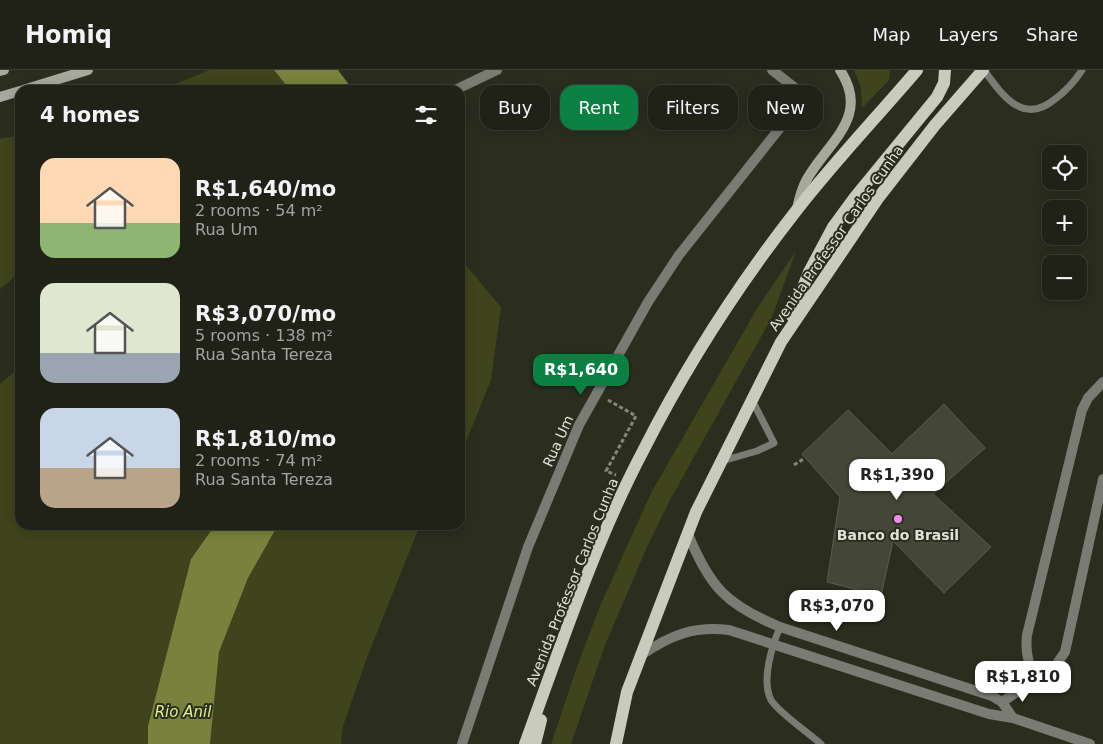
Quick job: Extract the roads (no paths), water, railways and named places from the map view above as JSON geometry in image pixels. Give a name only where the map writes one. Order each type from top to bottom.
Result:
[{"type":"main road","points":[[0,71],[4,70]]},
{"type":"main road","points":[[38,85],[88,70]]},
{"type":"main road","points":[[796,210],[806,180],[847,124],[850,112],[850,92],[840,70]]},
{"type":"main road","name":"Avenida Professor Carlos Cunha","points":[[525,744],[607,528],[642,452],[677,388],[725,311],[796,210],[917,70]]},
{"type":"main road","points":[[781,342],[810,272],[833,227],[855,197],[942,91],[945,70]]},
{"type":"main road","name":"Avenida Professor Carlos Cunha","points":[[616,744],[627,692],[696,512],[781,342],[879,196],[935,125],[984,70]]},
{"type":"main road","points":[[0,97],[15,92]]},
{"type":"main road","points":[[535,744],[564,638]]},
{"type":"main road","points":[[608,744],[627,692]]},
{"type":"street","points":[[465,85],[497,70]]},
{"type":"street","name":"Rua Um","points":[[462,744],[528,547],[578,425],[648,302],[679,256],[800,104],[801,96],[792,84],[772,70]]},
{"type":"street","points":[[1032,681],[1026,657],[1027,635],[1082,410],[1088,398],[1103,382]]},
{"type":"street","points":[[1002,702],[1032,681],[1051,672],[1065,652],[1103,479]]},
{"type":"street","points":[[688,534],[702,564],[719,590],[737,606],[756,617],[780,627],[977,690],[1002,702],[1013,718]]},
{"type":"street","points":[[641,655],[658,643],[676,635],[710,628],[729,630],[989,714],[1013,718],[1090,744]]},
{"type":"lane","points":[[984,70],[1006,98],[1017,106],[1033,110],[1040,109],[1054,101],[1076,80],[1082,70]]},
{"type":"lane","points":[[721,461],[757,452],[774,443],[752,398]]},
{"type":"lane","points":[[780,627],[772,644],[767,673],[769,693],[772,701],[822,744]]},
{"type":"water","points":[[274,70],[338,70],[349,85],[286,85]]},
{"type":"water","name":"Rio Anil","points":[[211,530],[275,530],[248,578],[219,652],[210,744],[148,744],[148,726],[191,559]]},
{"type":"place","name":"Banco do Brasil","points":[[898,519]]}]
